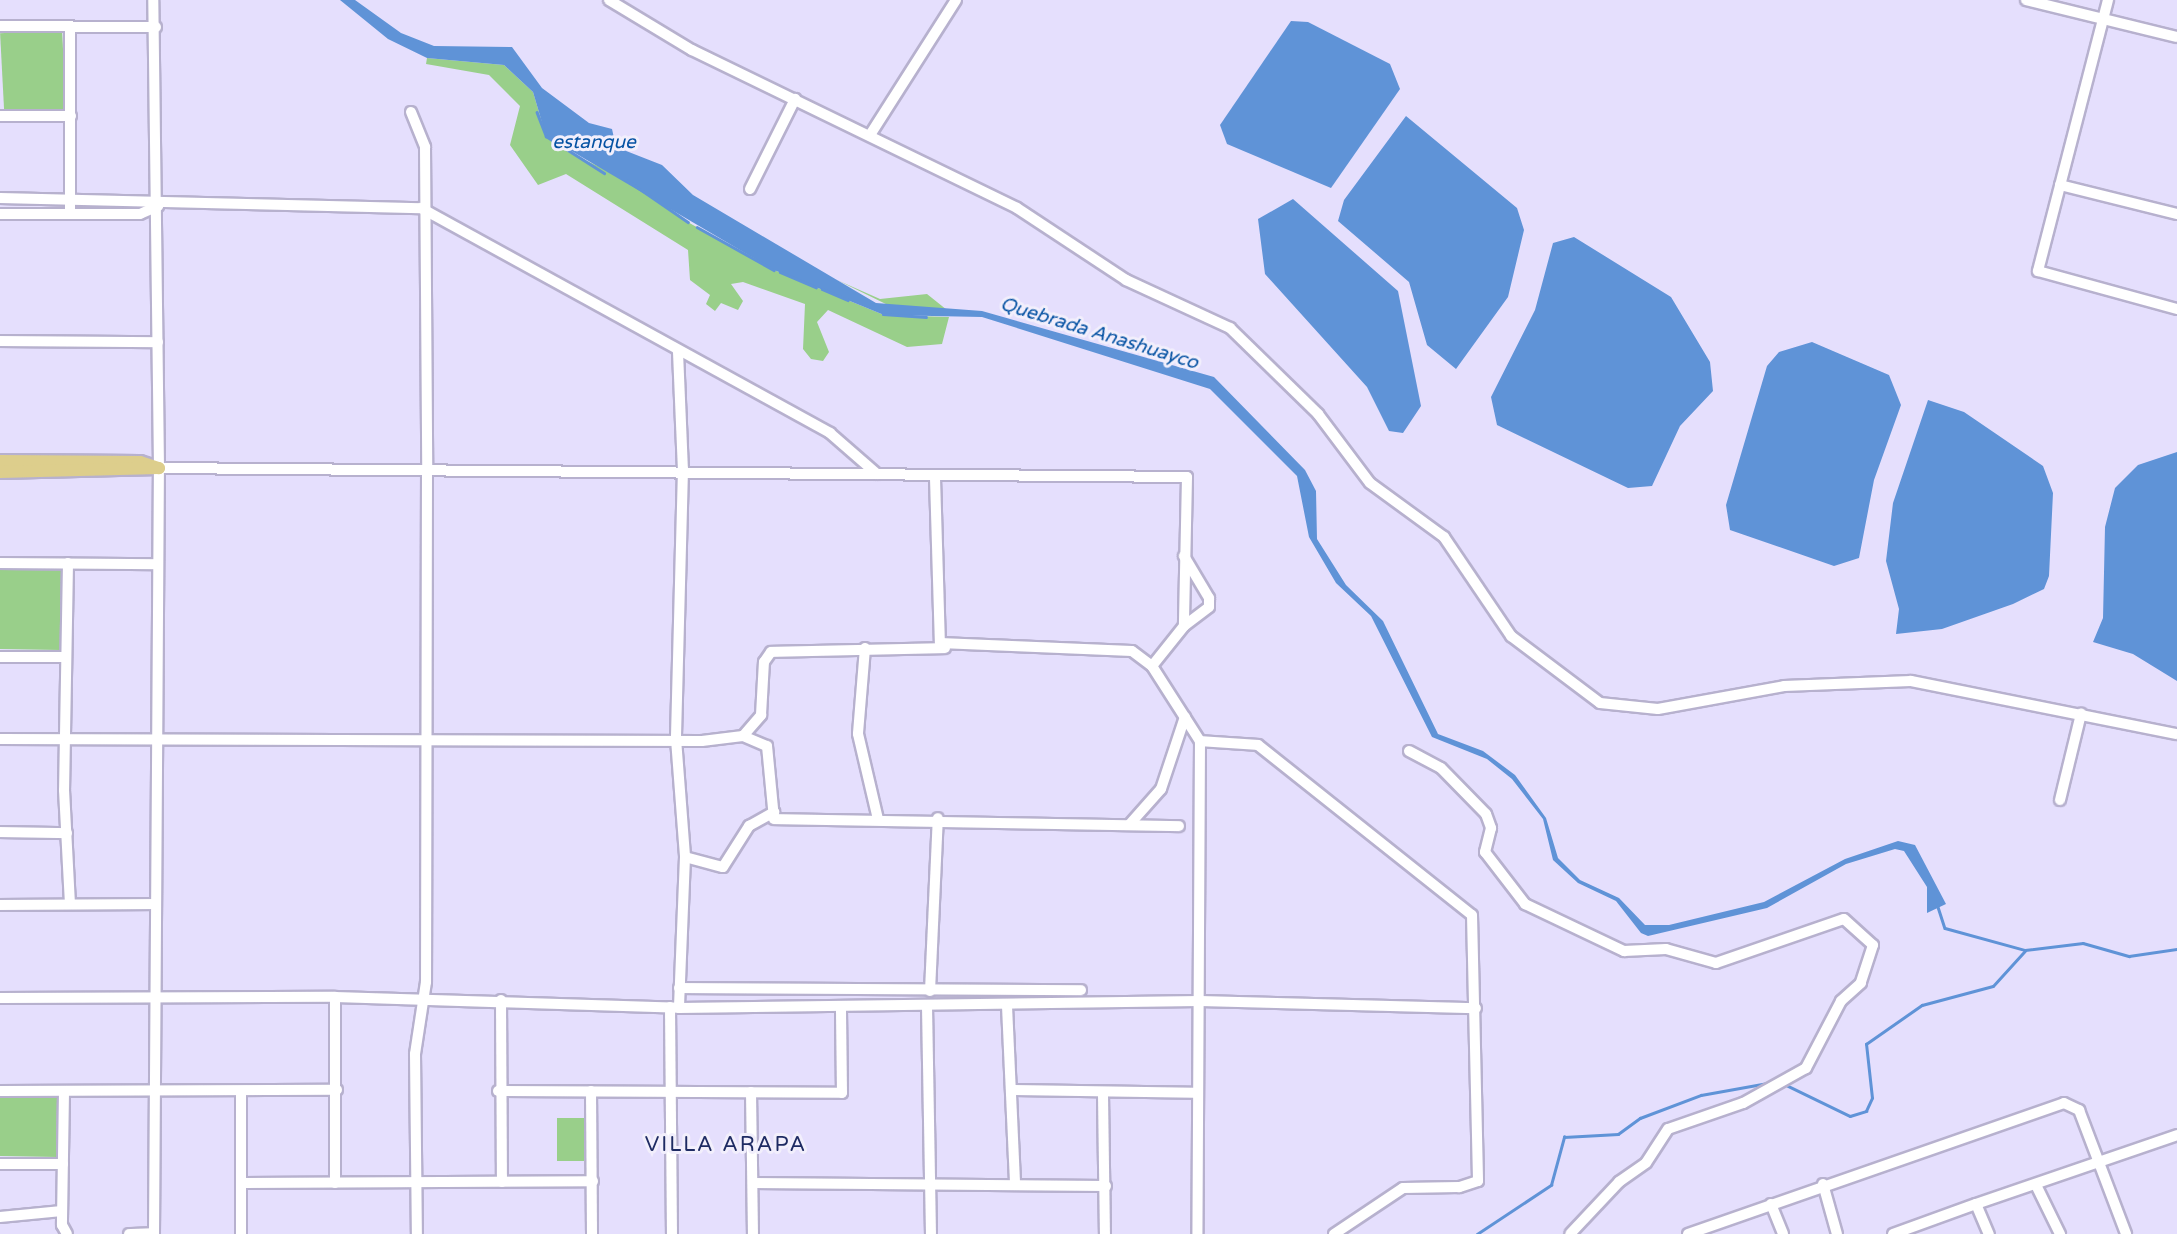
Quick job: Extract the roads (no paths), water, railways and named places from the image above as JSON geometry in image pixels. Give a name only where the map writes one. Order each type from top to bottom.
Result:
[{"type":"main road","points":[[0,461],[140,462],[159,468]]},
{"type":"main road","points":[[0,472],[159,468]]},
{"type":"street","points":[[129,1234],[154,1233],[159,468],[156,27],[153,0]]},
{"type":"street","points":[[609,0],[692,50],[1017,208],[1126,280],[1230,328],[1318,414],[1370,483],[1444,537],[1511,636],[1600,703],[1658,709],[1784,687],[1911,681],[2177,734]]},
{"type":"street","points":[[870,135],[956,0]]},
{"type":"street","points":[[2026,0],[2177,37]]},
{"type":"street","points":[[2108,0],[2038,271],[2177,309]]},
{"type":"street","points":[[0,26],[156,27]]},
{"type":"street","points":[[70,26],[70,214]]},
{"type":"street","points":[[750,188],[795,99]]},
{"type":"street","points":[[411,112],[425,148],[421,208],[427,470],[426,982],[419,1000],[420,1181],[417,1234]]},
{"type":"street","points":[[0,116],[71,116]]},
{"type":"street","points":[[2060,185],[2177,214]]},
{"type":"street","points":[[0,198],[70,199],[158,206],[421,208],[838,438],[858,463],[880,475]]},
{"type":"street","points":[[0,214],[140,214],[158,206]]},
{"type":"street","points":[[0,341],[158,342]]},
{"type":"street","points":[[672,1234],[671,1093],[685,857],[677,739],[683,469],[678,352]]},
{"type":"street","points":[[159,468],[683,469],[935,478],[1187,477],[1184,626]]},
{"type":"street","points":[[935,478],[938,633],[945,648]]},
{"type":"street","points":[[1152,666],[1184,626],[1202,615],[1209,598],[1184,555]]},
{"type":"street","points":[[68,563],[65,738],[71,904]]},
{"type":"street","points":[[0,564],[157,564]]},
{"type":"street","points":[[743,736],[761,715],[764,663],[771,652],[865,648],[1132,651],[1152,666],[1200,741],[1200,1001],[1194,1093],[1197,1234]]},
{"type":"street","points":[[865,648],[858,734],[877,819]]},
{"type":"street","points":[[0,657],[66,657]]},
{"type":"street","points":[[2060,800],[2081,714]]},
{"type":"street","points":[[1129,825],[1161,789],[1185,717]]},
{"type":"street","points":[[0,739],[677,739],[743,736],[767,746],[774,819],[938,818],[1179,826]]},
{"type":"street","points":[[1200,741],[1258,745],[1472,915],[1478,1181],[1459,1187],[1403,1188],[1335,1234]]},
{"type":"street","points":[[1409,751],[1441,768],[1486,814],[1491,828],[1485,852],[1525,904],[1553,920],[1623,951],[1666,948],[1716,963],[1844,919],[1873,945],[1861,983],[1841,1001],[1817,1052],[1796,1077],[1668,1129],[1646,1163],[1619,1182],[1570,1234]]},
{"type":"street","points":[[685,857],[723,867],[736,856],[749,825],[774,812]]},
{"type":"street","points":[[930,991],[938,818]]},
{"type":"street","points":[[0,832],[67,833]]},
{"type":"street","points":[[0,905],[156,904]]},
{"type":"street","points":[[678,988],[1081,990]]},
{"type":"street","points":[[0,998],[335,997],[674,1007],[1007,1006],[1200,1001],[1476,1008]]},
{"type":"street","points":[[335,997],[335,1183]]},
{"type":"street","points":[[501,1000],[498,1091],[502,1182]]},
{"type":"street","points":[[498,1091],[842,1093],[841,1006]]},
{"type":"street","points":[[927,1006],[933,1180],[931,1234]]},
{"type":"street","points":[[1007,1006],[1015,1184]]},
{"type":"street","points":[[0,1091],[337,1090]]},
{"type":"street","points":[[1012,1090],[1102,1095],[1194,1093]]},
{"type":"street","points":[[241,1091],[244,1183],[241,1234]]},
{"type":"street","points":[[590,1091],[592,1234]]},
{"type":"street","points":[[64,1092],[62,1211],[67,1234]]},
{"type":"street","points":[[751,1092],[753,1234]]},
{"type":"street","points":[[1102,1095],[1105,1234]]},
{"type":"street","points":[[1688,1234],[1823,1184],[2064,1103],[2079,1110],[2126,1234]]},
{"type":"street","points":[[1894,1234],[1916,1230],[1976,1204],[2099,1164],[2177,1135]]},
{"type":"street","points":[[0,1164],[63,1164]]},
{"type":"street","points":[[753,1182],[933,1180],[1106,1186]]},
{"type":"street","points":[[244,1183],[593,1181]]},
{"type":"street","points":[[1823,1184],[1837,1234]]},
{"type":"street","points":[[2036,1185],[2060,1234]]},
{"type":"street","points":[[1771,1203],[1783,1234]]},
{"type":"street","points":[[1976,1204],[1989,1234]]},
{"type":"street","points":[[0,1217],[62,1211]]},
{"type":"water","name":"estanque","points":[[340,0],[355,0],[401,33],[434,46],[512,47],[542,88],[589,123],[612,129],[616,147],[662,165],[693,195],[876,303],[982,311],[1214,377],[1305,470],[1316,491],[1317,539],[1346,585],[1383,621],[1438,734],[1483,751],[1515,775],[1546,818],[1558,858],[1580,880],[1619,898],[1645,925],[1669,925],[1764,902],[1845,859],[1898,841],[1915,845],[1946,904],[1927,913],[1927,887],[1904,851],[1895,849],[1846,864],[1767,908],[1648,936],[1641,933],[1616,901],[1578,883],[1553,860],[1543,819],[1512,779],[1487,759],[1432,737],[1371,616],[1336,583],[1309,537],[1297,476],[1210,389],[982,317],[884,315],[774,270],[546,136],[533,92],[504,65],[427,58],[388,39]]},
{"type":"water","points":[[1291,21],[1308,22],[1390,64],[1400,89],[1331,188],[1227,144],[1220,125]]},
{"type":"water","points":[[1406,116],[1517,208],[1524,230],[1508,297],[1456,369],[1427,345],[1409,282],[1338,221],[1344,200]]},
{"type":"water","points":[[1293,199],[1398,291],[1421,406],[1403,433],[1389,431],[1367,387],[1265,274],[1258,219]]},
{"type":"water","points":[[1574,237],[1671,297],[1710,362],[1713,391],[1680,426],[1652,486],[1628,488],[1497,425],[1491,397],[1535,310],[1553,243]]},
{"type":"water","points":[[1812,342],[1889,375],[1901,405],[1874,480],[1859,558],[1834,566],[1730,530],[1726,505],[1767,366],[1779,352]]},
{"type":"water","points":[[1928,400],[1964,412],[2043,466],[2053,493],[2049,576],[2044,589],[2013,604],[1942,629],[1896,634],[1899,609],[1886,561],[1893,503]]},
{"type":"water","points":[[2177,452],[2177,681],[2133,654],[2093,642],[2103,618],[2105,527],[2115,488],[2138,465]]},
{"type":"waterway","name":"Quebrada Anashuayco","points":[[537,112],[546,136],[604,173]]},
{"type":"waterway","name":"Quebrada Anashuayco","points":[[627,180],[688,222]]},
{"type":"waterway","name":"Quebrada Anashuayco","points":[[697,227],[774,270]]},
{"type":"waterway","name":"Quebrada Anashuayco","points":[[780,272],[816,287]]},
{"type":"waterway","name":"Quebrada Anashuayco","points":[[822,289],[848,300]]},
{"type":"waterway","name":"Quebrada Anashuayco","points":[[883,314],[926,317]]},
{"type":"waterway","name":"Quebrada Anashuayco","points":[[1938,907],[1945,928],[2025,950],[2083,943],[2129,956],[2177,949]]},
{"type":"waterway","points":[[1786,1085],[1850,1116],[1866,1111],[1872,1098],[1866,1044],[1922,1005],[1993,986],[2025,951]]},
{"type":"waterway","points":[[1477,1234],[1551,1185],[1564,1137],[1618,1134],[1640,1118],[1701,1095],[1773,1082]]},
{"type":"district","name":"VILLA ARAPA","points":[[726,1145]]}]
